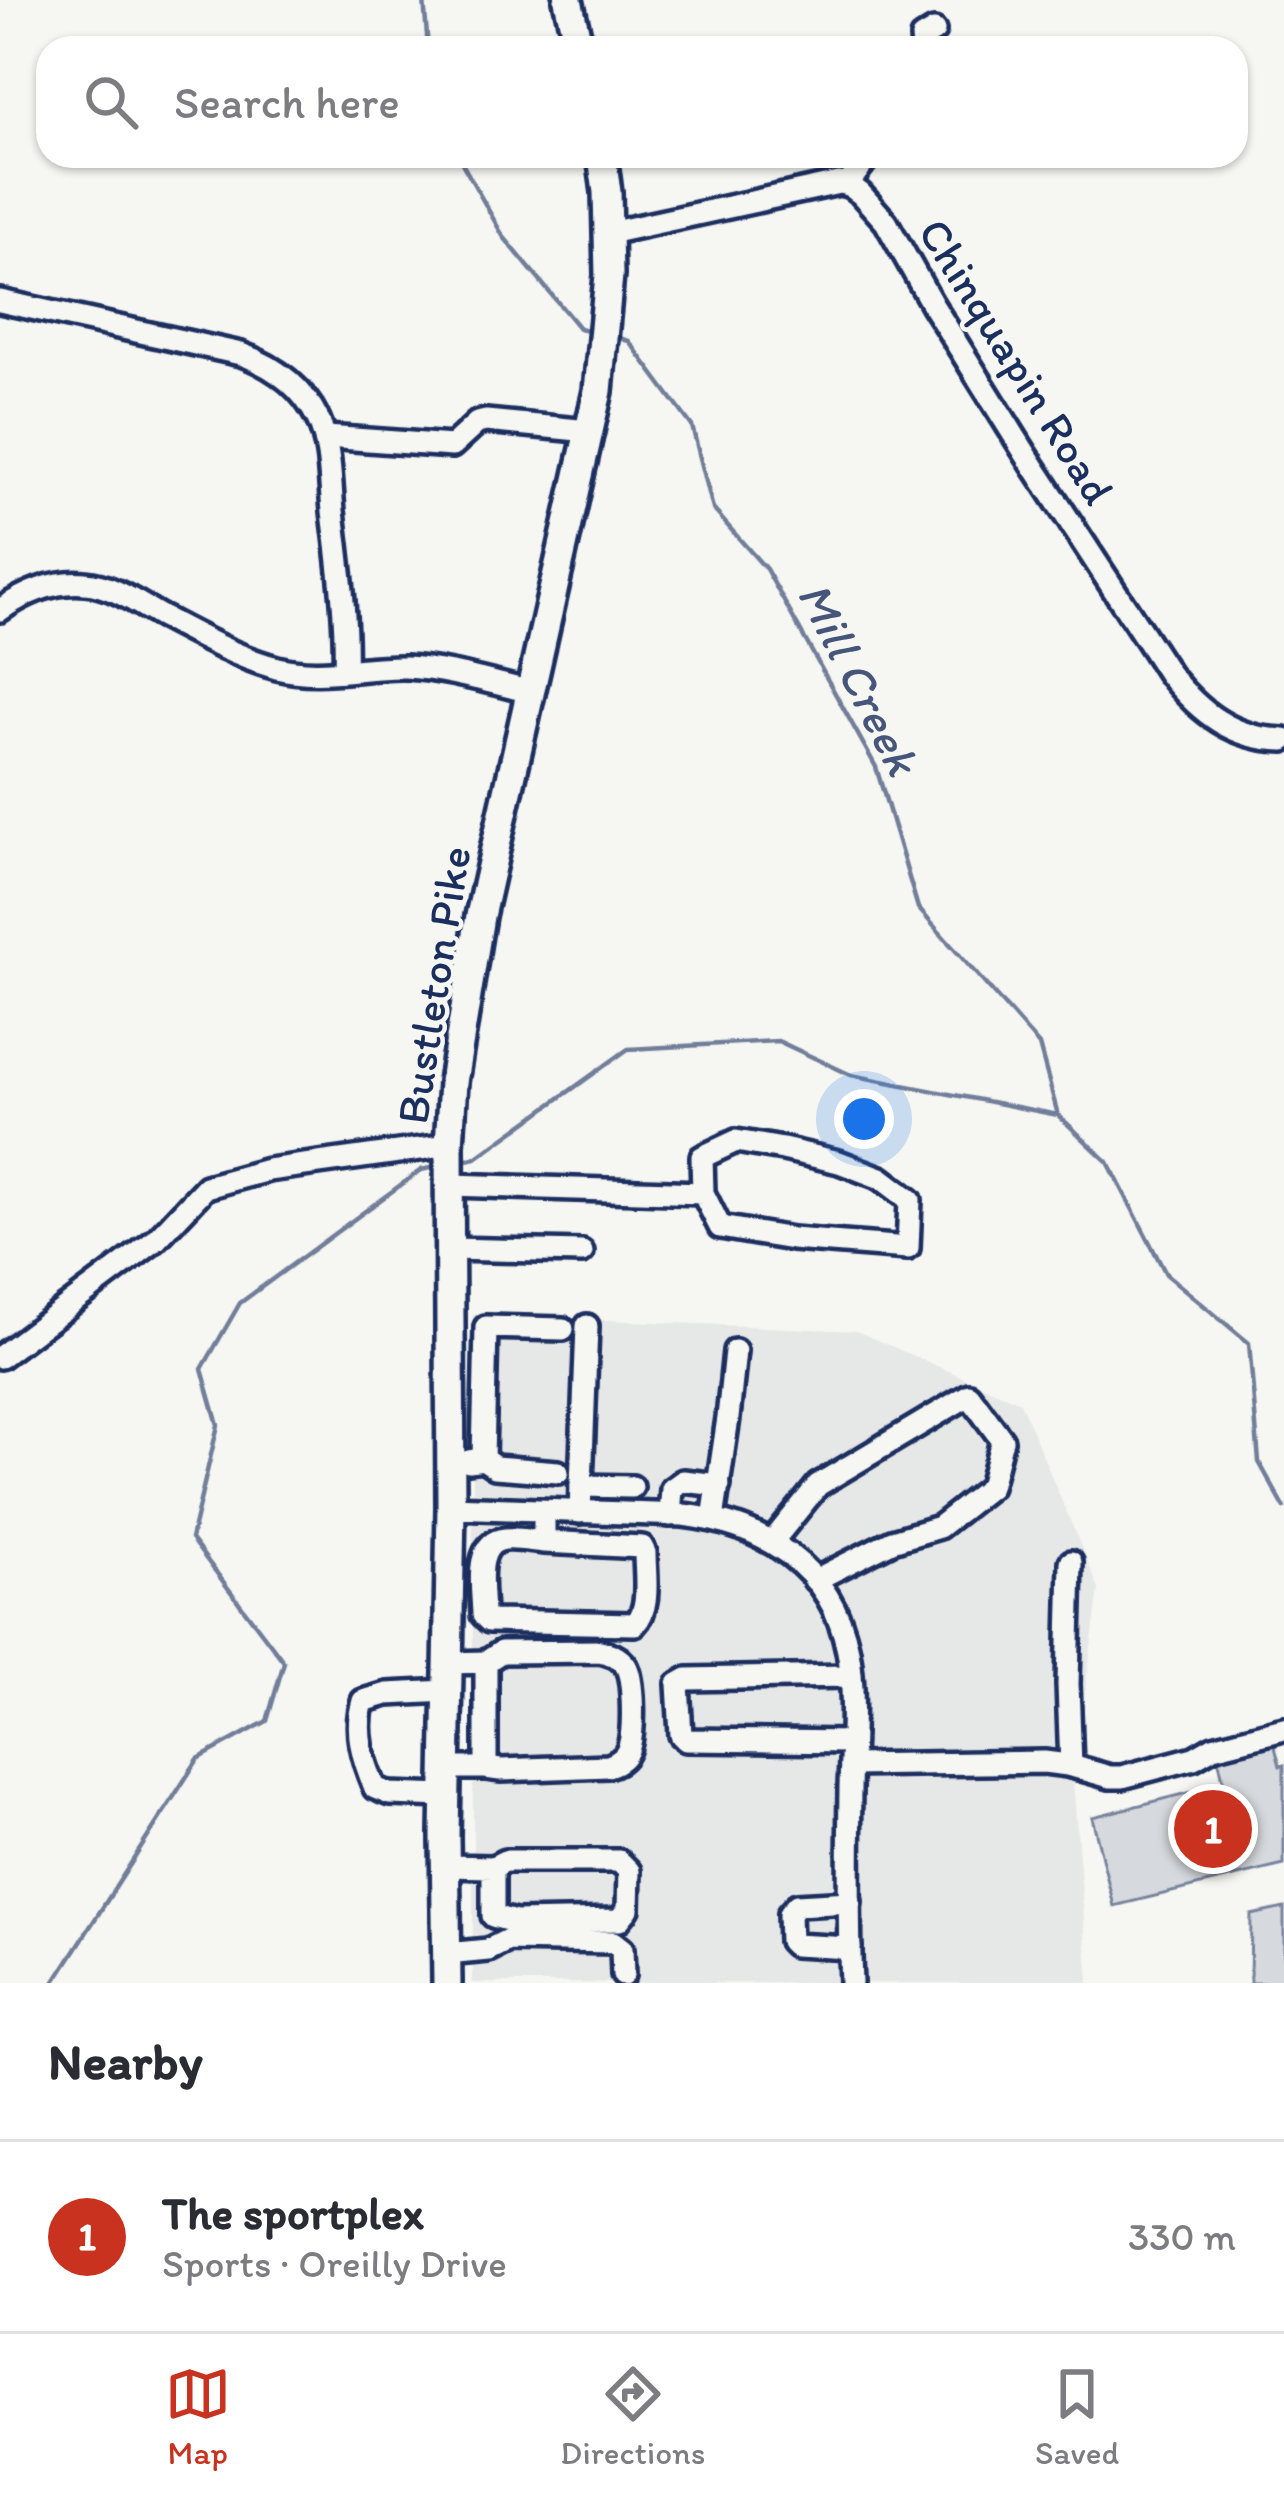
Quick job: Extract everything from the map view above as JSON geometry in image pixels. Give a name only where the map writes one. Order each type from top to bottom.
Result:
[{"type":"main road","points":[[568,0],[576,36]]},
{"type":"main road","name":"Bustleton Pike","points":[[447,1983],[450,1164],[461,1022],[480,916],[598,391],[609,233],[603,168]]},
{"type":"street","points":[[609,233],[847,185],[860,168]]},
{"type":"street","name":"Chinquapin Road","points":[[847,185],[886,222],[1025,453],[1185,694],[1230,728],[1265,740],[1284,740]]},
{"type":"street","points":[[0,301],[257,360],[300,392],[326,437],[345,670]]},
{"type":"street","points":[[326,437],[452,446],[477,423],[486,421],[589,430]]},
{"type":"street","points":[[0,610],[40,588],[65,583],[96,585],[244,657],[290,670],[320,674],[389,667],[424,669],[530,692]]},
{"type":"street","points":[[736,1141],[839,1162],[881,1178],[910,1200],[908,1248],[757,1235],[720,1227],[703,1193],[702,1157],[736,1141]]},
{"type":"street","points":[[0,1357],[156,1240],[206,1187],[268,1170],[450,1164],[703,1193]]},
{"type":"street","points":[[450,1249],[582,1252]]},
{"type":"street","points":[[580,1512],[586,1326]]},
{"type":"street","points":[[483,1459],[487,1327],[563,1329]]},
{"type":"street","points":[[451,1339],[486,1342]]},
{"type":"street","points":[[713,1519],[735,1351]]},
{"type":"street","points":[[772,1542],[818,1485],[969,1395],[1002,1440],[990,1487],[939,1527],[892,1541],[815,1580]]},
{"type":"street","points":[[451,1463],[483,1459],[495,1467],[558,1472]]},
{"type":"street","points":[[670,1515],[672,1489],[683,1481],[719,1484]]},
{"type":"street","points":[[581,1486],[632,1487]]},
{"type":"street","points":[[451,1507],[713,1519],[772,1542],[815,1580],[845,1638],[850,1676],[851,1983]]},
{"type":"street","points":[[544,1511],[544,1542]]},
{"type":"street","points":[[502,1539],[544,1542],[642,1547],[642,1619],[635,1624],[488,1621],[483,1615],[482,1570],[491,1544],[502,1539]]},
{"type":"street","points":[[1071,1562],[1071,1766]]},
{"type":"street","points":[[600,1651],[616,1656],[632,1682],[629,1748],[620,1761],[608,1766],[486,1768],[390,1794],[375,1788],[364,1762],[357,1719],[363,1701],[448,1677],[501,1652],[600,1651]]},
{"type":"street","points":[[486,1662],[486,1768]]},
{"type":"street","points":[[850,1676],[687,1679],[678,1684],[680,1735],[686,1739],[851,1742]]},
{"type":"street","points":[[850,1766],[1044,1762],[1110,1777],[1284,1730]]},
{"type":"street","points":[[446,1866],[619,1861],[628,1871],[628,1909],[619,1920],[515,1922],[493,1916],[493,1867]]},
{"type":"street","points":[[850,1902],[797,1905],[790,1914],[794,1945],[850,1948]]},
{"type":"street","points":[[446,1954],[488,1950],[508,1940],[613,1942],[622,1948],[623,1975]]},
{"type":"shaded area","points":[[473,1314],[856,1331],[1020,1402],[1099,1589],[1073,1780],[1089,1983],[473,1983]]},
{"type":"shaded area","points":[[1274,1743],[1280,1766],[1284,1765],[1284,1865],[1114,1906],[1092,1817],[1224,1784],[1218,1757]]},
{"type":"shaded area","points":[[1284,1908],[1284,1983],[1250,1983],[1251,1915]]},
{"type":"waterway","name":"Mill Creek","points":[[424,0],[427,36]]},
{"type":"waterway","name":"Mill Creek","points":[[465,168],[503,236],[579,328],[594,332]]},
{"type":"waterway","name":"Mill Creek","points":[[611,336],[629,341],[692,426],[713,509],[766,569],[876,767],[918,908],[1039,1045],[1058,1115],[1108,1162],[1166,1274],[1249,1343],[1259,1462],[1284,1507]]},
{"type":"waterway","points":[[457,1162],[476,1158],[628,1049],[778,1041],[851,1075],[1058,1115]]},
{"type":"waterway","points":[[54,1983],[198,1759],[267,1721],[284,1662],[191,1539],[218,1425],[202,1369],[240,1303],[421,1170],[440,1166]]},
{"type":"place","name":"The sportplex","points":[[1213,1829]]}]
